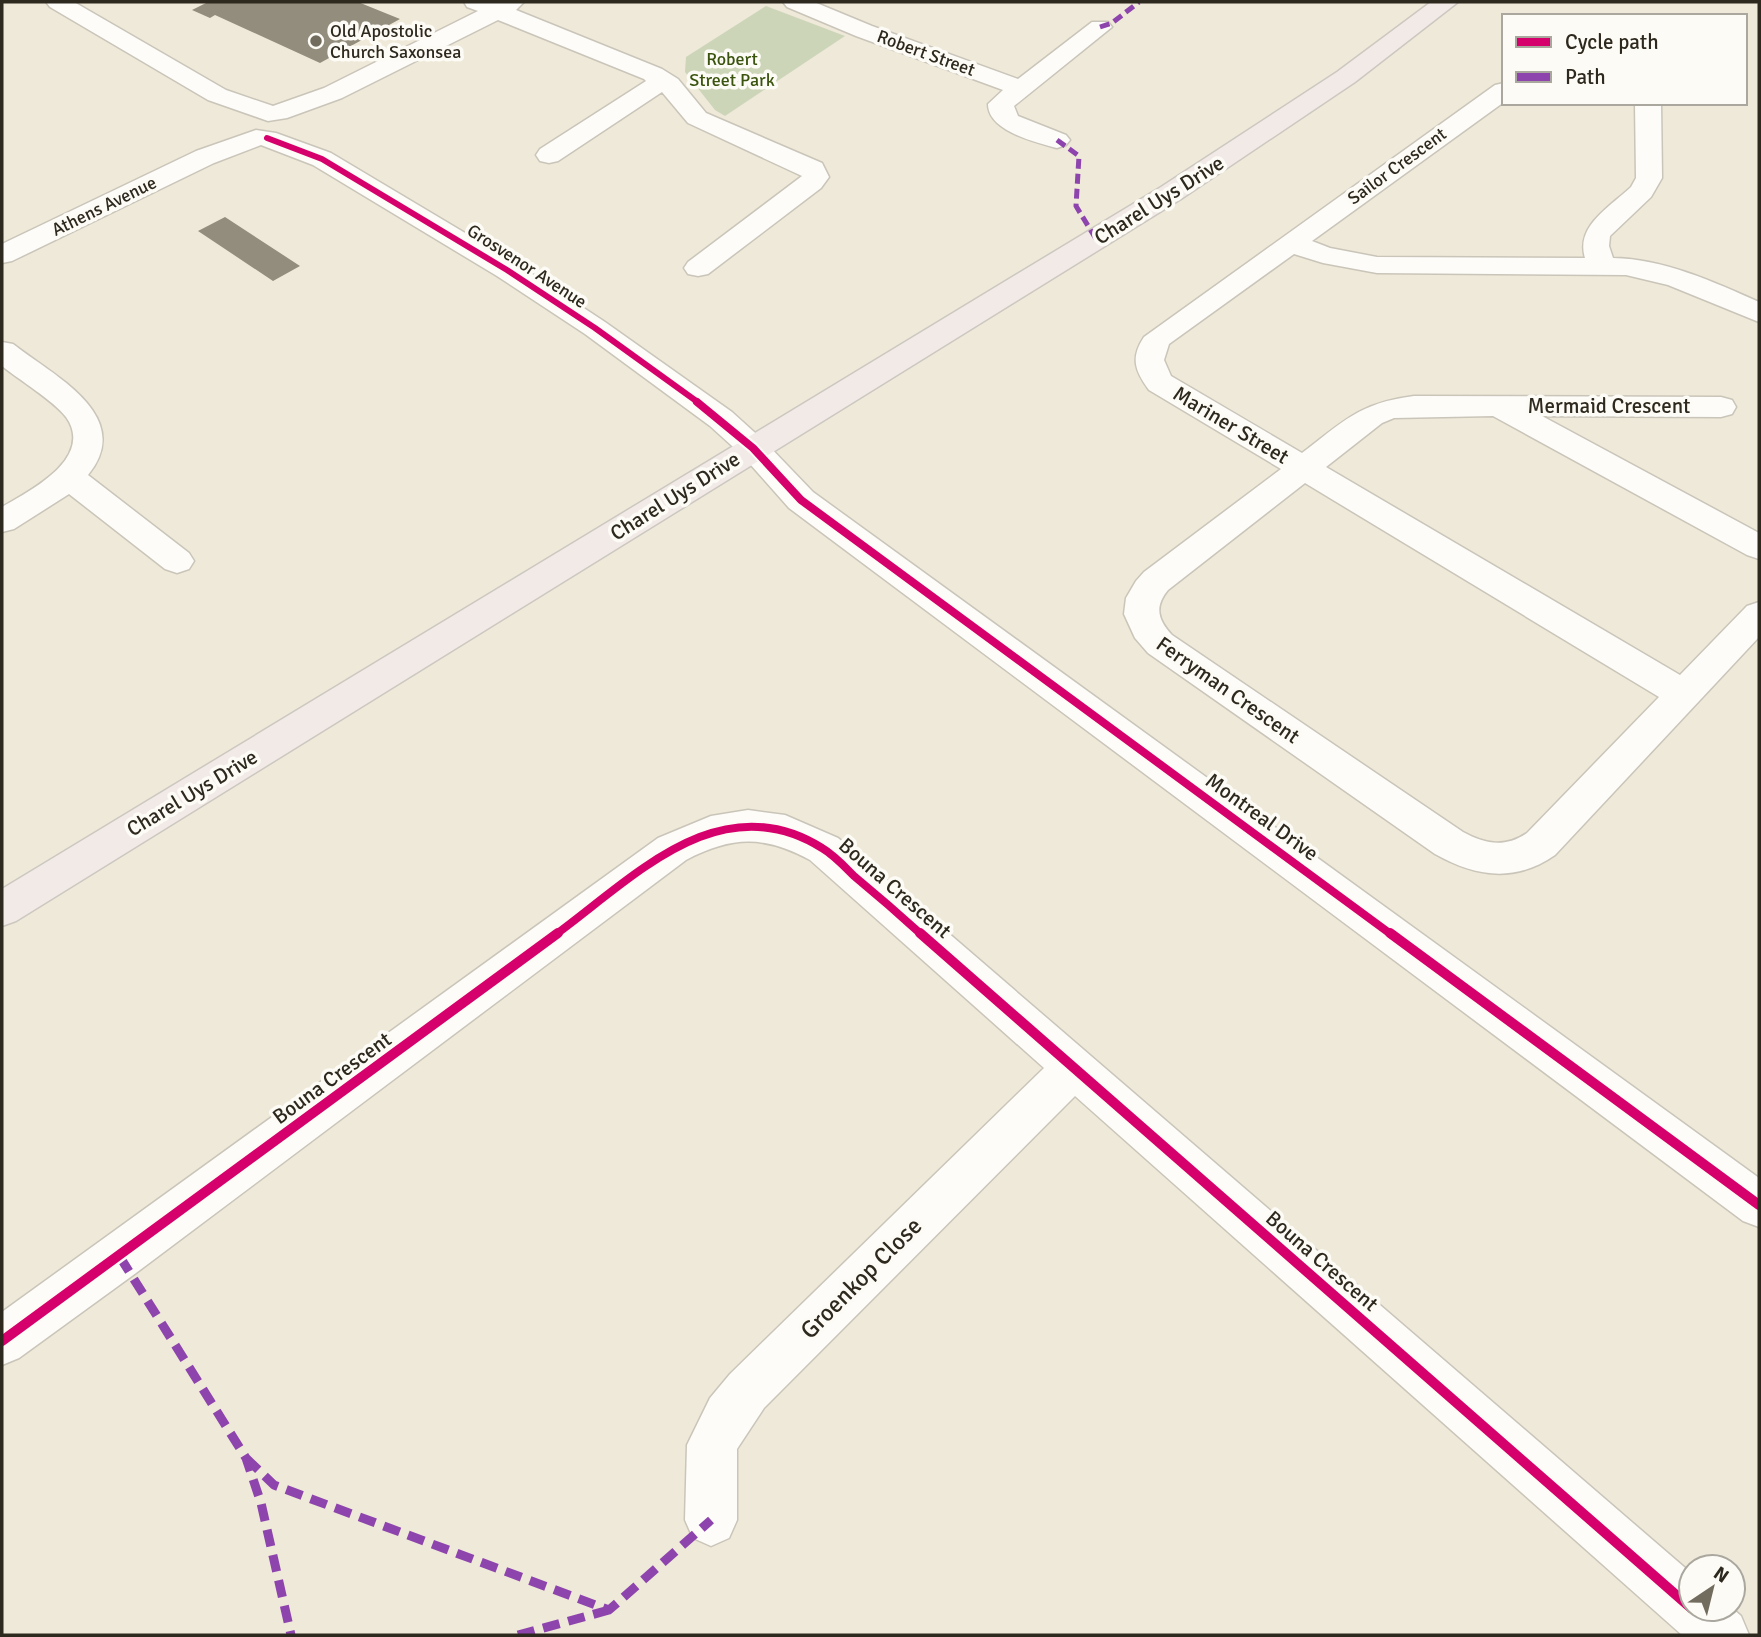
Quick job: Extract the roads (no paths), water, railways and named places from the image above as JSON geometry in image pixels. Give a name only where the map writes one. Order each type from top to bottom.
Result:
[{"type":"main road","name":"Charel Uys Drive","points":[[2,909],[1194,178],[1346,78],[1446,2]]},
{"type":"street","name":"Grosvenor Avenue","points":[[58,2],[496,263],[595,328],[710,411],[752,449]]},
{"type":"street","name":"Robert Street","points":[[795,2],[864,31],[1021,88]]},
{"type":"street","points":[[833,16],[855,2]]},
{"type":"street","points":[[496,5],[664,80],[697,118],[807,166],[816,173],[813,182],[698,268]]},
{"type":"street","name":"Athens Avenue","points":[[2,255],[333,93],[496,5]]},
{"type":"street","points":[[1057,140],[1009,121],[1001,113],[1001,104],[1100,27]]},
{"type":"street","points":[[549,155],[664,80]]},
{"type":"street","name":"Sailor Crescent","points":[[1291,243],[1502,91]]},
{"type":"street","points":[[1601,265],[1595,246],[1597,234],[1642,191],[1649,178],[1648,105]]},
{"type":"street","points":[[1291,243],[1332,257],[1377,265],[1626,267],[1672,276],[1759,313]]},
{"type":"street","name":"Mariner Street","points":[[1291,243],[1159,338],[1148,355],[1148,364],[1160,383],[1683,694]]},
{"type":"street","points":[[2,351],[76,408],[86,419],[90,432],[88,447],[81,462],[69,477],[50,493],[2,521]]},
{"type":"street","name":"Ferryman Crescent","points":[[1759,547],[1497,405],[1414,406],[1390,409],[1371,416],[1156,581],[1142,599],[1142,621],[1160,644],[1449,843],[1468,854],[1485,859],[1518,858],[1531,852],[1759,615]]},
{"type":"street","name":"Mermaid Crescent","points":[[1497,405],[1721,407]]},
{"type":"street","name":"Montreal Drive","points":[[752,449],[801,500],[1759,1205]]},
{"type":"street","points":[[69,477],[177,561]]},
{"type":"street","name":"Bouna Crescent","points":[[2,1341],[672,849],[695,836],[719,828],[767,825],[807,838],[824,849],[1677,1595]]},
{"type":"street","name":"Groenkop Close","points":[[711,1520],[712,1445],[728,1416],[747,1391],[1074,1068]]},
{"type":"street","name":"Bouna Crescent","points":[[1709,1623],[1722,1635]]},
{"type":"place","name":"Old Apostolic Church Saxonsea","points":[[316,41]]},
{"type":"park label","name":"Robert Street Park","points":[[732,69]]}]
